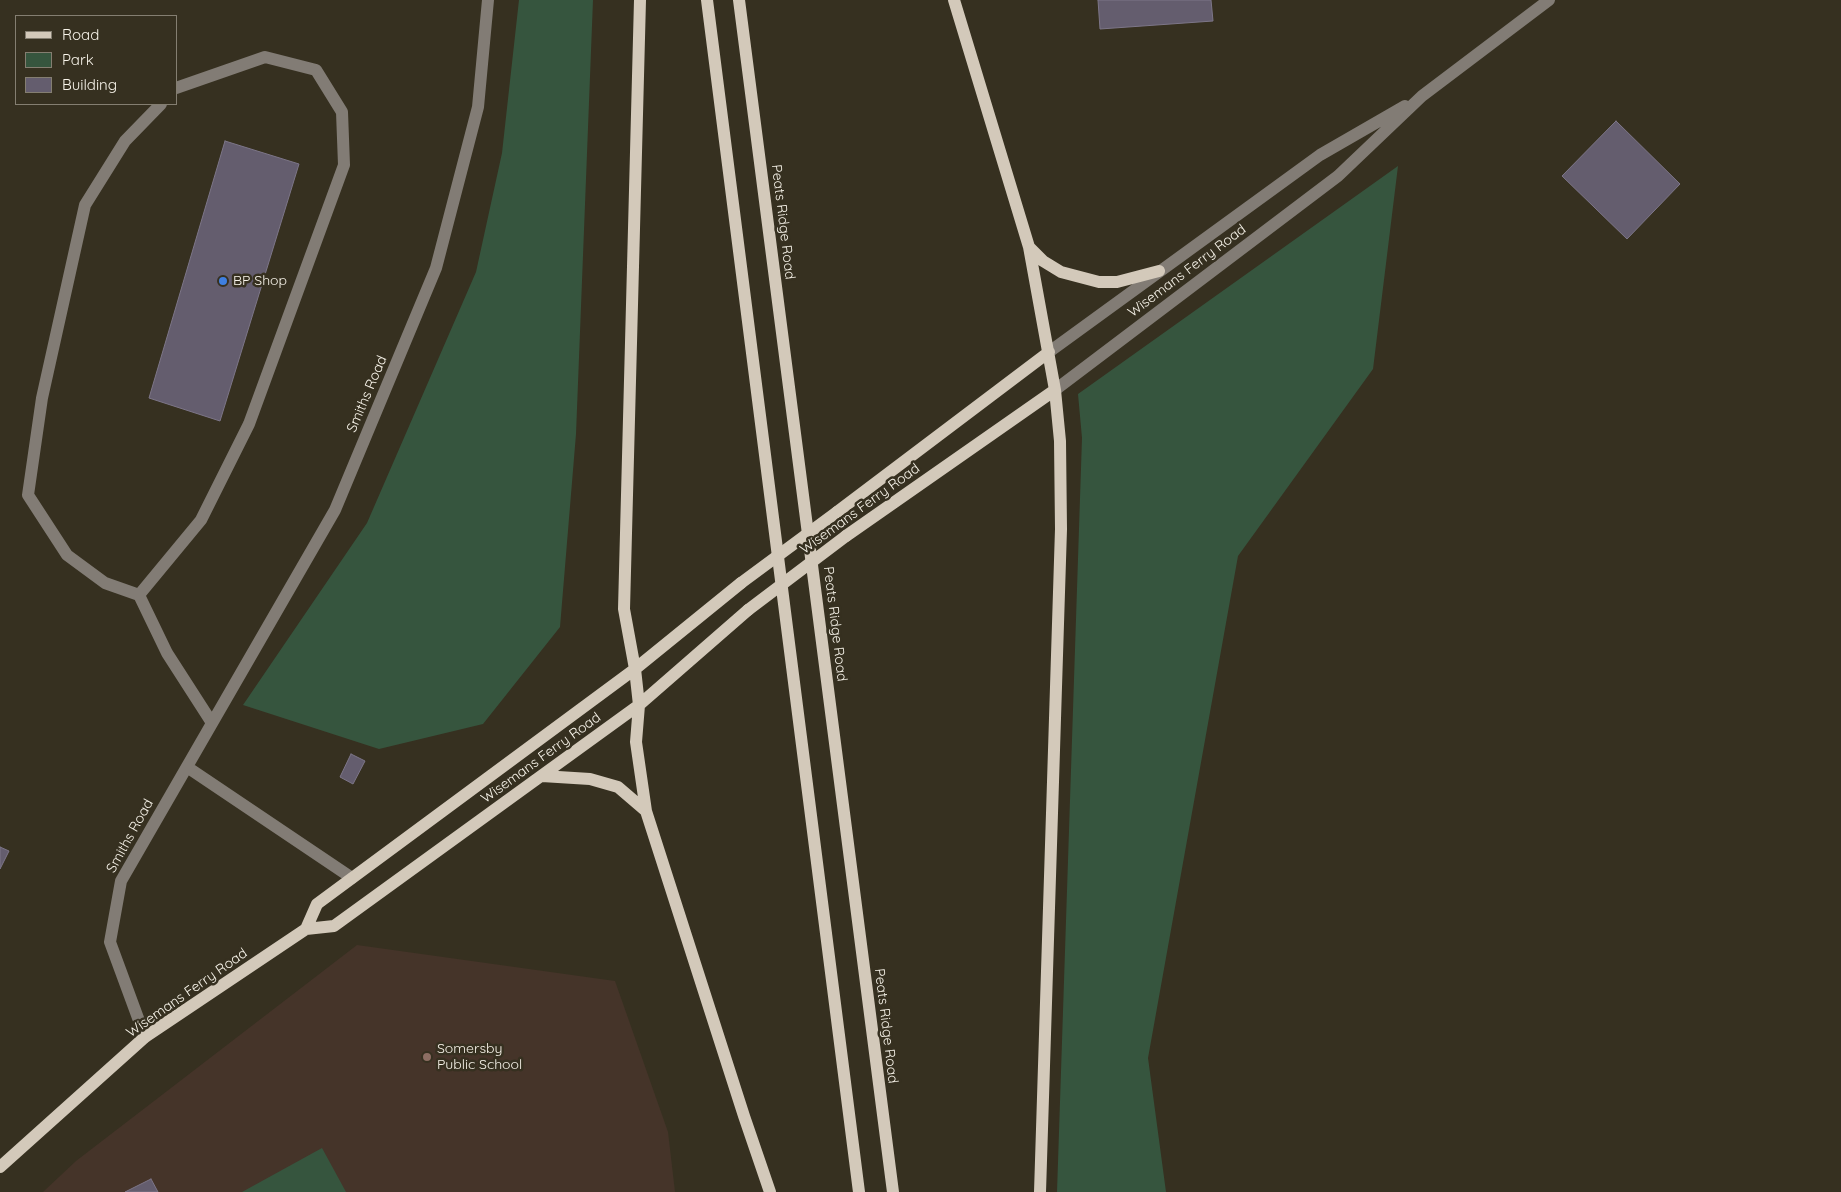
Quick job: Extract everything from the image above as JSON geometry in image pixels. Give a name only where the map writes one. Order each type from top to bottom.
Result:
[{"type":"main road","points":[[640,0],[624,609],[635,669],[639,705],[636,742],[646,811],[770,1192]]},
{"type":"main road","points":[[707,0],[859,1192]]},
{"type":"main road","name":"Peats Ridge Road","points":[[739,0],[893,1192]]},
{"type":"main road","points":[[954,0],[1029,247],[1049,352],[1060,441],[1061,528],[1040,1192]]},
{"type":"main road","points":[[1029,247],[1043,260],[1061,272],[1099,282],[1117,282],[1159,271]]},
{"type":"main road","name":"Wisemans Ferry Road","points":[[306,929],[317,904],[635,669],[740,583],[1049,352]]},
{"type":"main road","name":"Wisemans Ferry Road","points":[[0,1167],[146,1037],[306,929],[334,926],[639,705],[748,610],[846,536],[1055,390]]},
{"type":"main road","points":[[542,776],[590,779],[618,787],[646,811]]},
{"type":"street","name":"Smiths Road","points":[[146,1037],[110,942],[121,881],[335,510],[436,268],[478,107],[488,0]]},
{"type":"street","name":"Wisemans Ferry Road","points":[[1055,390],[1338,176],[1422,96],[1549,0]]},
{"type":"street","points":[[139,595],[201,520],[249,424],[344,165],[342,112],[316,70],[265,57],[178,87]]},
{"type":"street","name":"Wisemans Ferry Road","points":[[1049,352],[1320,155],[1422,96]]},
{"type":"street","points":[[160,105],[125,141],[85,205],[42,398],[28,495],[67,555],[104,583],[139,595],[167,653],[212,723]]},
{"type":"street","points":[[186,767],[352,878]]},
{"type":"shaded area","name":"Somersby Public School","points":[[357,945],[615,981],[668,1132],[675,1192],[43,1192],[76,1161]]},
{"type":"green space","points":[[519,0],[593,0],[576,434],[560,627],[483,724],[379,749],[243,705],[367,523],[476,272],[502,153]]},
{"type":"green space","points":[[1398,166],[1373,369],[1238,556],[1148,1058],[1166,1192],[1057,1192],[1082,438],[1078,394]]},
{"type":"green space","points":[[322,1148],[346,1192],[242,1192]]},
{"type":"building","points":[[1098,0],[1211,0],[1213,21],[1100,29]]},
{"type":"building","points":[[1616,121],[1680,184],[1627,239],[1562,176]]},
{"type":"building","name":"BP Shop","points":[[225,141],[299,164],[220,421],[149,398]]},
{"type":"building","points":[[351,754],[365,761],[353,784],[340,777]]},
{"type":"building","points":[[0,847],[9,851],[0,869]]},
{"type":"building","points":[[151,1179],[158,1192],[125,1192]]},
{"type":"place","name":"BP Shop","points":[[223,281]]},
{"type":"place","name":"Somersby Public School","points":[[427,1057]]}]
